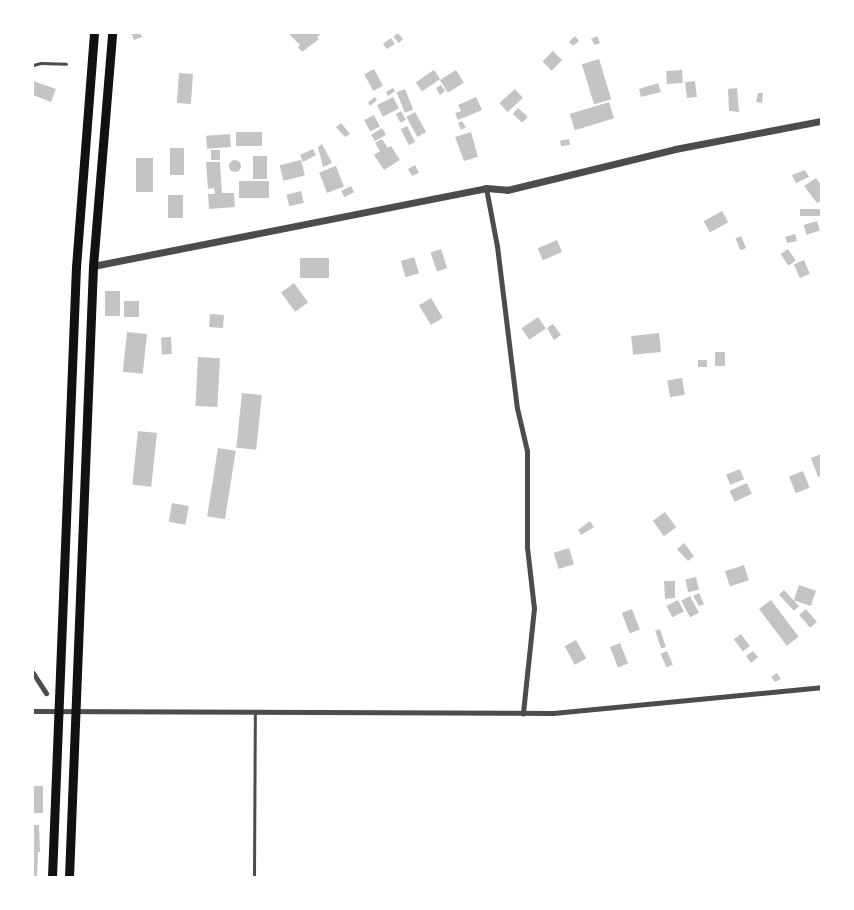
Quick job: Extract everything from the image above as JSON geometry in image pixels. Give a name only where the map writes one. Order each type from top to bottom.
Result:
[{"type":"main road","points":[[52,877],[75,267],[94,33]]},
{"type":"main road","points":[[69,877],[93,266],[112,33]]},
{"type":"street","points":[[93,266],[486,188],[507,190],[675,149],[821,121]]},
{"type":"street","points":[[486,188],[497,246],[517,408],[527,451],[527,547],[534,608],[523,713]]},
{"type":"street","points":[[33,673],[46,693]]},
{"type":"street","points":[[33,711],[74,709],[553,713],[821,687]]},
{"type":"lane","points":[[33,65],[66,64]]},
{"type":"lane","points":[[254,877],[255,712]]},
{"type":"building","points":[[131,33],[140,33],[142,37],[134,40]]},
{"type":"building","points":[[292,33],[322,33],[317,37],[319,39],[302,52],[298,47],[300,45],[290,35]]},
{"type":"building","points":[[398,33],[403,39],[399,43],[393,37]]},
{"type":"building","points":[[575,36],[579,41],[573,46],[569,42]]},
{"type":"building","points":[[597,36],[600,43],[595,45],[591,39]]},
{"type":"building","points":[[391,38],[395,44],[387,49],[383,44]]},
{"type":"building","points":[[553,51],[562,60],[552,71],[542,62]]},
{"type":"building","points":[[599,59],[611,99],[594,104],[582,64]]},
{"type":"building","points":[[374,69],[383,86],[373,91],[364,74]]},
{"type":"building","points":[[434,70],[440,79],[422,91],[416,82]]},
{"type":"building","points":[[456,70],[464,83],[448,93],[440,80]]},
{"type":"building","points":[[682,70],[683,83],[667,84],[666,71]]},
{"type":"building","points":[[179,73],[193,74],[191,104],[177,103]]},
{"type":"building","points":[[33,81],[56,89],[51,102],[33,95]]},
{"type":"building","points":[[695,81],[697,97],[687,98],[685,82]]},
{"type":"building","points":[[658,83],[661,92],[641,97],[639,89]]},
{"type":"building","points":[[441,85],[445,91],[440,95],[436,88]]},
{"type":"building","points":[[393,88],[395,91],[388,96],[386,92]]},
{"type":"building","points":[[737,88],[739,112],[729,111],[728,89]]},
{"type":"building","points":[[405,89],[413,109],[405,113],[397,92]]},
{"type":"building","points":[[515,89],[523,98],[507,112],[499,103]]},
{"type":"building","points":[[758,93],[763,93],[762,103],[756,102]]},
{"type":"building","points":[[375,97],[377,100],[370,106],[368,102]]},
{"type":"building","points":[[393,97],[399,109],[383,117],[377,105]]},
{"type":"building","points":[[476,97],[482,110],[458,120],[455,113],[461,111],[458,105]]},
{"type":"building","points":[[609,102],[614,118],[575,130],[570,114]]},
{"type":"building","points":[[518,108],[528,117],[522,123],[513,114]]},
{"type":"building","points":[[401,111],[406,120],[401,123],[396,114]]},
{"type":"building","points":[[415,112],[426,132],[417,137],[406,117]]},
{"type":"building","points":[[374,115],[380,127],[370,132],[364,120]]},
{"type":"building","points":[[462,121],[466,127],[461,130],[458,123]]},
{"type":"building","points":[[341,123],[350,134],[345,137],[336,127]]},
{"type":"building","points":[[407,126],[415,142],[409,145],[401,129]]},
{"type":"building","points":[[382,128],[386,135],[375,141],[371,135]]},
{"type":"building","points":[[236,132],[262,132],[262,146],[236,146]]},
{"type":"building","points":[[471,132],[478,157],[464,161],[455,137]]},
{"type":"building","points":[[230,134],[231,147],[207,149],[206,136]]},
{"type":"building","points":[[382,139],[388,148],[391,146],[400,160],[384,170],[374,155],[380,151],[375,143]]},
{"type":"building","points":[[569,139],[570,145],[561,146],[560,140]]},
{"type":"building","points":[[322,144],[332,163],[323,167],[318,147]]},
{"type":"building","points":[[170,148],[184,148],[184,175],[170,175]]},
{"type":"building","points":[[313,149],[316,155],[303,162],[300,155]]},
{"type":"building","points":[[211,150],[220,150],[220,160],[211,160]]},
{"type":"building","points":[[253,156],[267,156],[267,179],[253,179]]},
{"type":"building","points":[[136,158],[153,158],[153,192],[136,192]]},
{"type":"building","points":[[235,160],[241,166],[235,172],[229,166]]},
{"type":"building","points":[[301,160],[305,176],[284,181],[280,165]]},
{"type":"building","points":[[206,162],[220,162],[222,193],[234,193],[235,207],[209,209],[208,194],[215,194],[214,188],[208,189]]},
{"type":"building","points":[[415,165],[419,173],[412,176],[408,169]]},
{"type":"building","points":[[336,166],[344,187],[327,193],[319,172]]},
{"type":"building","points":[[805,170],[809,177],[796,183],[792,175]]},
{"type":"building","points":[[816,178],[821,185],[821,201],[817,203],[804,186]]},
{"type":"building","points":[[239,181],[269,181],[269,198],[239,198]]},
{"type":"building","points":[[351,186],[354,192],[344,197],[341,191]]},
{"type":"building","points":[[301,191],[304,203],[289,206],[286,195]]},
{"type":"building","points":[[168,195],[183,195],[183,218],[168,218]]},
{"type":"building","points":[[800,209],[821,209],[821,216],[800,216]]},
{"type":"building","points":[[722,211],[728,222],[710,233],[704,221]]},
{"type":"building","points":[[817,221],[820,231],[807,235],[804,225]]},
{"type":"building","points":[[795,234],[797,241],[787,243],[785,237]]},
{"type":"building","points":[[741,236],[746,248],[741,250],[735,238]]},
{"type":"building","points":[[557,240],[562,252],[543,260],[538,248]]},
{"type":"building","points":[[441,249],[447,268],[437,271],[431,252]]},
{"type":"building","points":[[788,249],[796,261],[788,266],[781,254]]},
{"type":"building","points":[[414,257],[419,273],[406,277],[401,261]]},
{"type":"building","points":[[300,258],[329,258],[329,278],[300,278]]},
{"type":"building","points":[[804,260],[810,274],[800,278],[794,264]]},
{"type":"building","points":[[294,283],[308,302],[295,312],[281,292]]},
{"type":"building","points":[[105,291],[120,291],[120,316],[105,316]]},
{"type":"building","points":[[431,298],[443,318],[431,325],[419,305]]},
{"type":"building","points":[[124,301],[139,301],[139,317],[124,317]]},
{"type":"building","points":[[210,314],[224,315],[223,328],[209,327]]},
{"type":"building","points":[[538,317],[546,329],[529,340],[521,328]]},
{"type":"building","points":[[553,324],[561,335],[554,340],[547,328]]},
{"type":"building","points":[[127,332],[147,334],[143,374],[123,372]]},
{"type":"building","points":[[659,333],[661,352],[633,355],[631,336]]},
{"type":"building","points":[[171,337],[172,354],[162,355],[161,338]]},
{"type":"building","points":[[715,352],[725,352],[725,366],[715,366]]},
{"type":"building","points":[[198,357],[220,358],[217,407],[195,406]]},
{"type":"building","points":[[698,360],[707,360],[707,367],[698,367]]},
{"type":"building","points":[[682,378],[685,395],[670,397],[667,381]]},
{"type":"building","points":[[242,393],[262,395],[256,450],[236,448]]},
{"type":"building","points":[[138,431],[157,433],[151,487],[132,485]]},
{"type":"building","points":[[218,448],[236,451],[225,519],[207,516]]},
{"type":"building","points":[[821,454],[821,476],[818,477],[811,458]]},
{"type":"building","points":[[740,469],[744,479],[730,485],[726,475]]},
{"type":"building","points":[[803,471],[810,488],[796,493],[789,477]]},
{"type":"building","points":[[747,483],[752,494],[735,502],[730,491]]},
{"type":"building","points":[[172,503],[189,506],[185,525],[169,522]]},
{"type":"building","points":[[665,512],[676,527],[664,536],[653,521]]},
{"type":"building","points":[[590,521],[594,527],[581,535],[578,530]]},
{"type":"building","points":[[684,543],[694,556],[688,561],[677,549]]},
{"type":"building","points":[[569,548],[574,564],[559,569],[554,553]]},
{"type":"building","points":[[744,565],[749,580],[730,586],[725,571]]},
{"type":"building","points":[[696,577],[699,590],[688,592],[685,579]]},
{"type":"building","points":[[664,581],[675,581],[675,598],[665,599]]},
{"type":"building","points":[[799,585],[816,591],[811,606],[794,600]]},
{"type":"building","points":[[784,590],[799,606],[794,611],[779,595]]},
{"type":"building","points":[[699,593],[704,604],[699,606],[693,596]]},
{"type":"building","points":[[690,596],[699,613],[690,617],[681,601]]},
{"type":"building","points":[[678,600],[684,612],[672,617],[666,606]]},
{"type":"building","points":[[771,600],[799,637],[787,646],[759,609]]},
{"type":"building","points":[[632,609],[640,630],[630,633],[622,613]]},
{"type":"building","points":[[806,609],[817,622],[810,628],[799,615]]},
{"type":"building","points":[[660,629],[666,647],[661,649],[655,631]]},
{"type":"building","points":[[741,634],[750,646],[743,651],[734,639]]},
{"type":"building","points":[[576,640],[586,658],[575,665],[565,646]]},
{"type":"building","points":[[620,643],[628,663],[618,668],[610,647]]},
{"type":"building","points":[[667,651],[673,665],[666,668],[661,654]]},
{"type":"building","points":[[753,651],[758,657],[751,663],[746,656]]},
{"type":"building","points":[[777,673],[781,679],[775,682],[771,677]]},
{"type":"building","points":[[33,786],[43,786],[43,813],[33,813]]},
{"type":"building","points":[[33,825],[39,825],[40,852],[38,852],[37,877],[33,877]]}]
